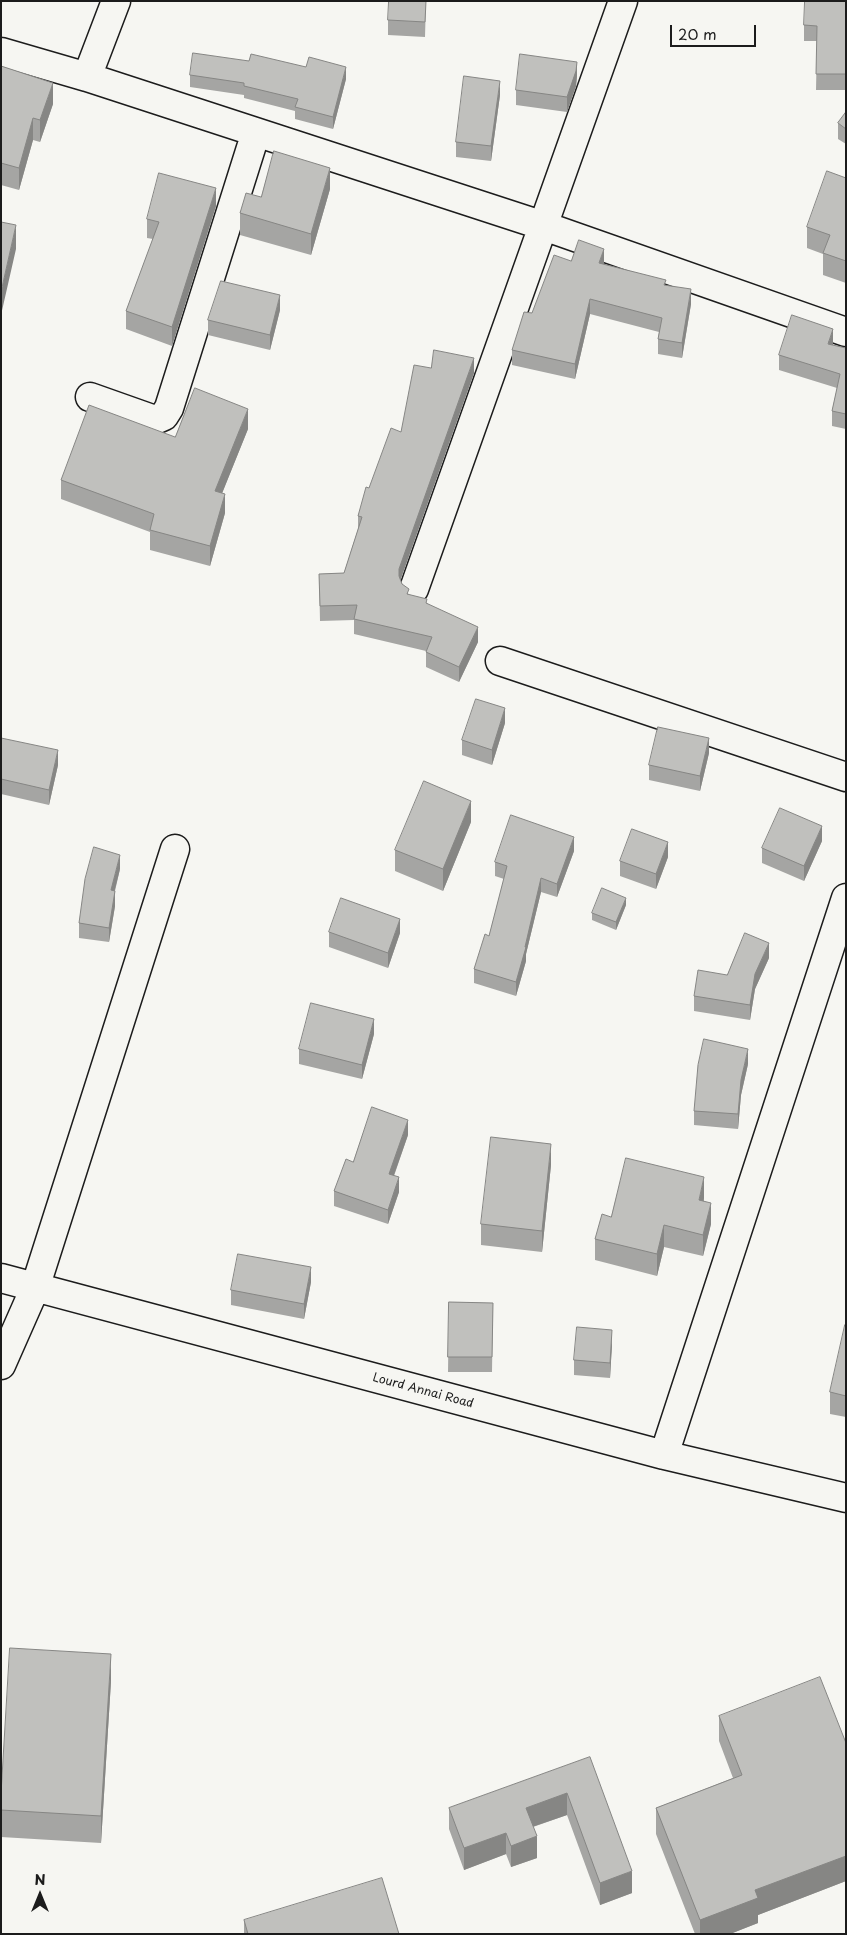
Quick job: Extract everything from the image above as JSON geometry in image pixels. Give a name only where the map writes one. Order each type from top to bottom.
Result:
[{"type":"street","points":[[87,77],[116,1]]},
{"type":"street","points":[[414,589],[623,1]]},
{"type":"street","points":[[1,52],[87,77],[544,226],[846,332]]},
{"type":"street","points":[[90,397],[155,420],[164,416],[169,408],[256,132]]},
{"type":"street","points":[[500,661],[846,777]]},
{"type":"street","points":[[1,1365],[35,1288],[175,849]]},
{"type":"street","points":[[664,1455],[846,898]]},
{"type":"street","name":"Lourd Annai Road","points":[[1,1278],[664,1455],[846,1498]]},
{"type":"building","points":[[389,1],[426,1],[425,22],[388,20]]},
{"type":"building","points":[[805,1],[846,1],[846,74],[816,74],[817,26],[804,25]]},
{"type":"building","points":[[193,53],[249,61],[251,54],[306,67],[309,57],[346,67],[333,117],[295,107],[298,99],[244,86],[244,83],[190,75]]},
{"type":"building","points":[[520,54],[577,62],[576,71],[567,97],[516,90]]},
{"type":"building","points":[[1,66],[53,83],[40,120],[33,118],[19,168],[1,163]]},
{"type":"building","points":[[464,76],[500,81],[491,146],[456,142]]},
{"type":"building","points":[[846,112],[846,129],[838,123]]},
{"type":"building","points":[[274,151],[330,168],[311,234],[240,213],[246,193],[261,197]]},
{"type":"building","points":[[827,171],[846,178],[846,261],[823,253],[830,235],[807,227]]},
{"type":"building","points":[[159,173],[216,188],[172,327],[126,311],[159,222],[147,219]]},
{"type":"building","points":[[1,222],[16,225],[1,292]]},
{"type":"building","points":[[579,240],[604,249],[599,263],[666,280],[664,285],[691,289],[682,343],[658,339],[662,318],[590,299],[575,364],[512,350],[524,312],[532,313],[554,255],[571,261]]},
{"type":"building","points":[[221,281],[280,295],[270,335],[208,320]]},
{"type":"building","points":[[792,315],[833,329],[828,344],[846,348],[846,414],[832,411],[840,374],[779,355]]},
{"type":"building","points":[[434,350],[474,358],[399,569],[399,576],[402,584],[409,589],[407,594],[427,599],[426,603],[478,627],[459,667],[426,652],[432,637],[354,619],[357,605],[320,606],[319,574],[344,573],[362,517],[358,516],[366,487],[369,488],[391,428],[401,432],[414,365],[431,368]]},
{"type":"building","points":[[195,388],[248,409],[215,491],[225,494],[210,546],[150,530],[154,514],[61,480],[89,405],[175,437]]},
{"type":"building","points":[[476,699],[505,708],[492,750],[462,740]]},
{"type":"building","points":[[658,727],[709,738],[700,776],[649,765]]},
{"type":"building","points":[[1,738],[58,750],[49,790],[1,779]]},
{"type":"building","points":[[424,781],[471,801],[443,869],[395,850]]},
{"type":"building","points":[[780,808],[822,826],[804,866],[762,848]]},
{"type":"building","points":[[511,815],[574,837],[557,884],[541,878],[526,947],[516,982],[474,969],[485,934],[489,936],[507,866],[495,862]]},
{"type":"building","points":[[632,829],[668,842],[656,874],[620,861]]},
{"type":"building","points":[[94,847],[120,855],[111,890],[115,891],[109,928],[79,923],[85,879]]},
{"type":"building","points":[[602,888],[626,898],[616,922],[592,913]]},
{"type":"building","points":[[341,898],[400,919],[388,953],[329,932]]},
{"type":"building","points":[[745,933],[769,943],[755,974],[750,1005],[694,996],[698,970],[727,975]]},
{"type":"building","points":[[311,1003],[374,1019],[362,1065],[299,1049]]},
{"type":"building","points":[[704,1039],[748,1049],[741,1080],[738,1114],[694,1111],[698,1065]]},
{"type":"building","points":[[372,1107],[408,1120],[389,1174],[399,1177],[388,1210],[334,1191],[346,1159],[353,1162]]},
{"type":"building","points":[[491,1137],[551,1144],[542,1231],[481,1224]]},
{"type":"building","points":[[626,1158],[704,1177],[699,1200],[711,1203],[703,1235],[664,1225],[657,1254],[595,1239],[602,1214],[611,1217]]},
{"type":"building","points":[[238,1254],[311,1267],[304,1304],[231,1290]]},
{"type":"building","points":[[449,1302],[493,1303],[492,1357],[448,1357]]},
{"type":"building","points":[[846,1326],[846,1396],[830,1392]]},
{"type":"building","points":[[577,1327],[612,1330],[610,1363],[574,1360]]},
{"type":"building","points":[[10,1648],[111,1654],[101,1816],[1,1810]]},
{"type":"building","points":[[820,1677],[846,1743],[846,1856],[755,1890],[758,1898],[700,1920],[656,1808],[742,1775],[719,1716]]},
{"type":"building","points":[[590,1757],[632,1871],[600,1883],[567,1793],[526,1808],[537,1836],[511,1846],[506,1833],[464,1848],[449,1808]]},
{"type":"building","points":[[382,1878],[399,1934],[248,1934],[244,1920]]}]
